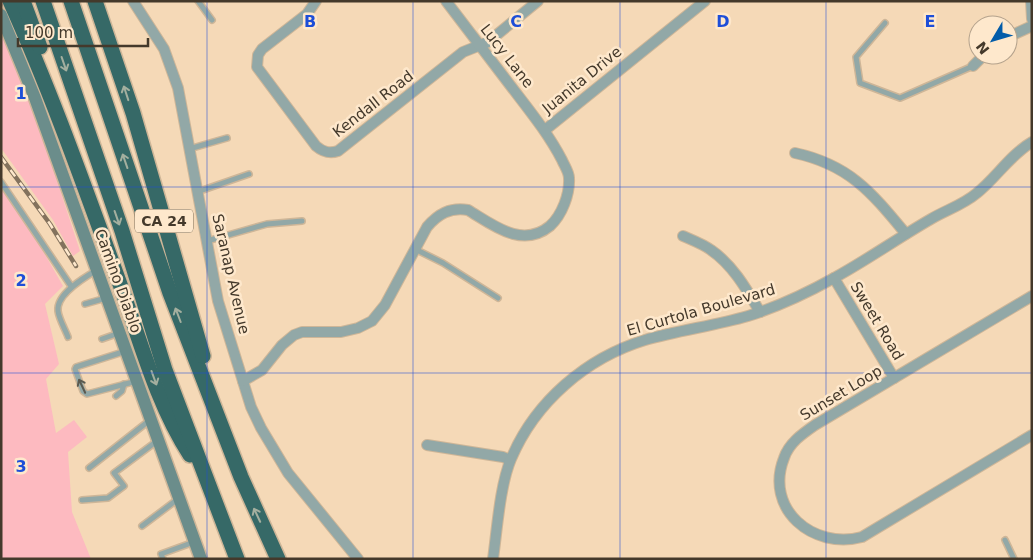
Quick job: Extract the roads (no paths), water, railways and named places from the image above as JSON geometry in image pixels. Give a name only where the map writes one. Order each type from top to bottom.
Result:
[{"type":"highway","points":[[10,1],[36,62],[83,185],[168,416],[178,437],[207,481]]},
{"type":"highway","points":[[23,1],[148,338],[165,370]]},
{"type":"highway","name":"CA 24","points":[[43,1],[122,231],[165,370],[237,559]]},
{"type":"highway","points":[[70,1],[170,293],[226,442]]},
{"type":"highway","name":"CA 24","points":[[95,1],[132,113],[204,358],[226,442],[278,559]]},
{"type":"street","name":"Saranap Avenue","points":[[133,1],[164,49],[173,73],[220,307],[252,407],[261,428],[288,473],[358,559]]},
{"type":"street","name":"Kendall Road","points":[[316,1],[307,14],[262,49],[258,55],[257,67],[316,146],[327,152],[338,151],[463,52],[479,45]]},
{"type":"street","name":"Lucy Lane","points":[[446,1],[544,130]]},
{"type":"street","points":[[479,45],[488,42],[538,1]]},
{"type":"street","name":"Juanita Drive","points":[[243,381],[262,370],[294,335],[302,332],[341,332],[365,325],[372,320],[385,305],[427,227],[434,219],[452,209],[468,210],[512,235],[524,236],[540,232],[551,225],[567,199],[569,176],[544,130],[704,1]]},
{"type":"street","points":[[1031,1],[1032,18]]},
{"type":"street","name":"Camino Diablo","points":[[1,15],[35,98],[201,559]]},
{"type":"street","points":[[1018,33],[1032,26]]},
{"type":"street","name":"El Curtola Boulevard","points":[[493,559],[505,476],[510,460],[530,422],[566,382],[610,354],[644,340],[760,312],[792,299],[834,278],[933,217],[959,206],[977,193],[1016,154],[1032,142]]},
{"type":"street","points":[[795,153],[813,157],[849,174],[874,196],[906,234]]},
{"type":"street","points":[[683,236],[711,250],[729,266],[746,287],[760,312]]},
{"type":"street","name":"Sweet Road","points":[[834,278],[894,378]]},
{"type":"street","name":"Sunset Loop","points":[[1032,296],[814,425],[790,446],[780,473],[779,490],[783,503],[804,528],[818,536],[849,540],[862,537],[1032,435]]},
{"type":"street","points":[[427,445],[503,457],[510,460]]},
{"type":"lane","points":[[198,1],[212,20]]},
{"type":"lane","points":[[885,23],[856,57],[860,83],[900,98],[973,66]]},
{"type":"lane","points":[[189,149],[227,138]]},
{"type":"lane","points":[[197,192],[249,174]]},
{"type":"lane","points":[[1,182],[72,286]]},
{"type":"lane","points":[[207,241],[267,224],[302,221]]},
{"type":"lane","points":[[415,249],[443,263],[498,298]]},
{"type":"lane","points":[[68,337],[58,310],[60,303],[72,286],[97,270]]},
{"type":"lane","points":[[85,304],[107,298]]},
{"type":"lane","points":[[102,338],[120,333]]},
{"type":"lane","points":[[126,351],[78,366],[75,369],[83,391],[87,394],[137,381]]},
{"type":"lane","points":[[116,396],[122,390],[124,384]]},
{"type":"lane","points":[[89,468],[150,420]]},
{"type":"lane","points":[[82,500],[108,498],[124,486],[114,472],[158,441]]},
{"type":"lane","points":[[142,526],[179,499]]},
{"type":"lane","points":[[1005,540],[1014,559]]},
{"type":"lane","points":[[163,559],[161,554],[194,541]]},
{"type":"railway","points":[[1,157],[50,224],[76,266]]}]
